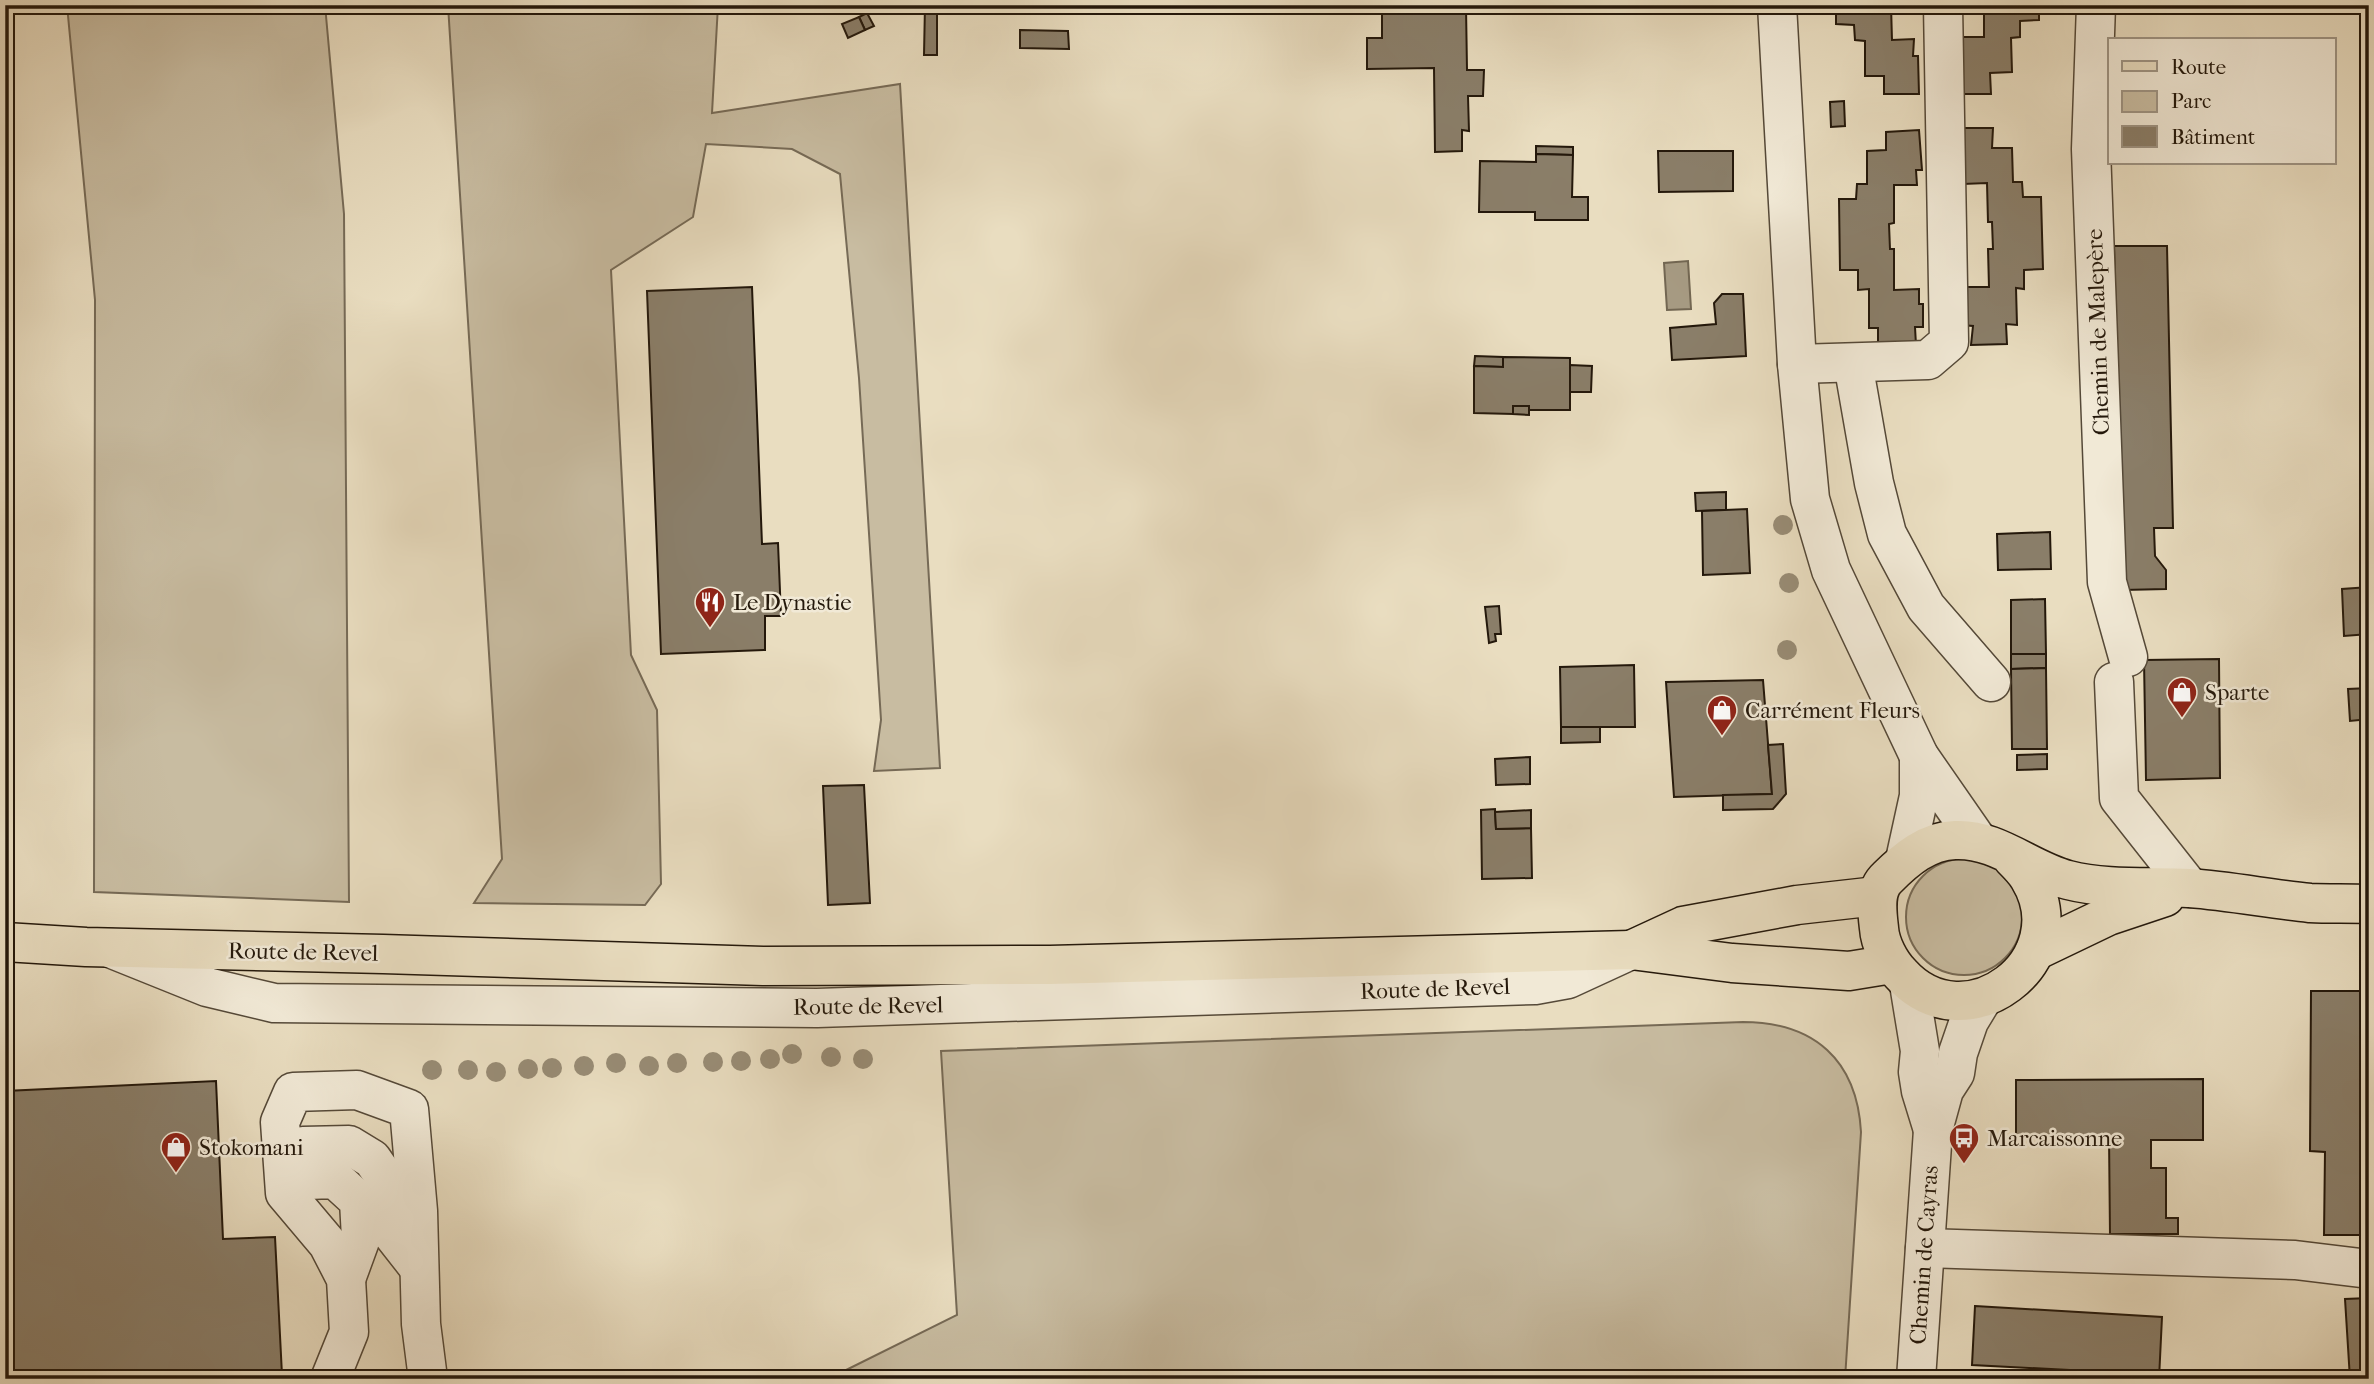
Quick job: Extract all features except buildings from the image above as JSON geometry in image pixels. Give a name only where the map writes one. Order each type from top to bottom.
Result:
[{"type":"main road","points":[[2012,858],[2029,877],[2039,901],[2041,926],[2035,951],[2023,972],[2005,988],[1983,998],[1957,1001],[1931,996],[1900,974],[1879,931],[1877,896],[1882,883],[1905,860],[1927,846],[1952,840],[1978,841],[2068,880],[2112,887],[2190,888],[2313,903],[2369,904]]},
{"type":"main road","points":[[2035,951],[2108,916],[2190,888]]},
{"type":"main road","name":"Route de Revel","points":[[1631,950],[1683,926],[1797,905],[1877,896]]},
{"type":"main road","name":"Route de Revel","points":[[5,942],[763,966],[1051,965],[1631,950],[1732,963],[1900,974]]},
{"type":"street","points":[[1777,5],[1797,364],[1810,499],[1827,558],[1919,757],[1978,841]]},
{"type":"street","points":[[1797,364],[1928,360],[1949,342],[1943,5]]},
{"type":"street","name":"Chemin de Malepère","points":[[2096,5],[2091,149],[2107,582],[2121,669],[2119,798],[2190,888]]},
{"type":"street","points":[[1853,363],[1874,484],[1887,534],[1926,607],[1992,682]]},
{"type":"street","points":[[1905,860],[1919,796],[1919,757]]},
{"type":"street","name":"Route de Revel","points":[[108,947],[207,986],[274,1003],[817,1008],[1535,985],[1568,979],[1631,950]]},
{"type":"street","name":"Chemin de Cayras","points":[[1900,974],[1920,1051],[1918,1072],[1921,1091],[1933,1130]]},
{"type":"street","name":"Chemin de Cayras","points":[[1916,1379],[1933,1130],[1944,1090],[1955,1073],[1958,1053],[1969,1021],[1983,998]]},
{"type":"street","points":[[346,1279],[328,1244],[285,1193],[280,1122],[293,1092],[357,1090],[409,1109],[418,1212],[421,1324],[428,1379]]},
{"type":"street","points":[[330,1379],[349,1332],[346,1279],[361,1238],[359,1201],[335,1179],[305,1163],[349,1145],[372,1159],[388,1182],[390,1231],[419,1268]]},
{"type":"street","points":[[1925,1248],[2295,1260],[2369,1269]]},
{"type":"green space","points":[[67,5],[325,5],[344,214],[349,902],[94,892],[95,300]]},
{"type":"green space","points":[[448,5],[718,5],[712,113],[900,84],[940,768],[874,771],[881,720],[859,378],[840,174],[792,149],[706,144],[693,217],[611,270],[631,655],[657,710],[661,884],[645,905],[474,903],[502,859]]},
{"type":"green space","points":[[1964,859],[1986,863],[2005,876],[2018,895],[2022,917],[2018,939],[2005,958],[1986,971],[1964,975],[1942,971],[1923,958],[1910,939],[1906,917],[1910,895],[1923,876],[1942,863]]},
{"type":"green space","points":[[1743,1022],[1791,1029],[1827,1050],[1841,1066],[1851,1084],[1858,1107],[1861,1132],[1845,1379],[828,1379],[957,1315],[941,1051]]},
{"type":"shaded area","points":[[1688,261],[1691,309],[1667,310],[1664,263]]},
{"type":"place","name":"Le Dynastie","points":[[710,629]]},
{"type":"place","name":"Sparte","points":[[2182,719]]},
{"type":"place","name":"Carrément Fleurs","points":[[1722,737]]},
{"type":"place","name":"Marcaissonne","points":[[1964,1165]]},
{"type":"place","name":"Stokomani","points":[[176,1174]]}]
